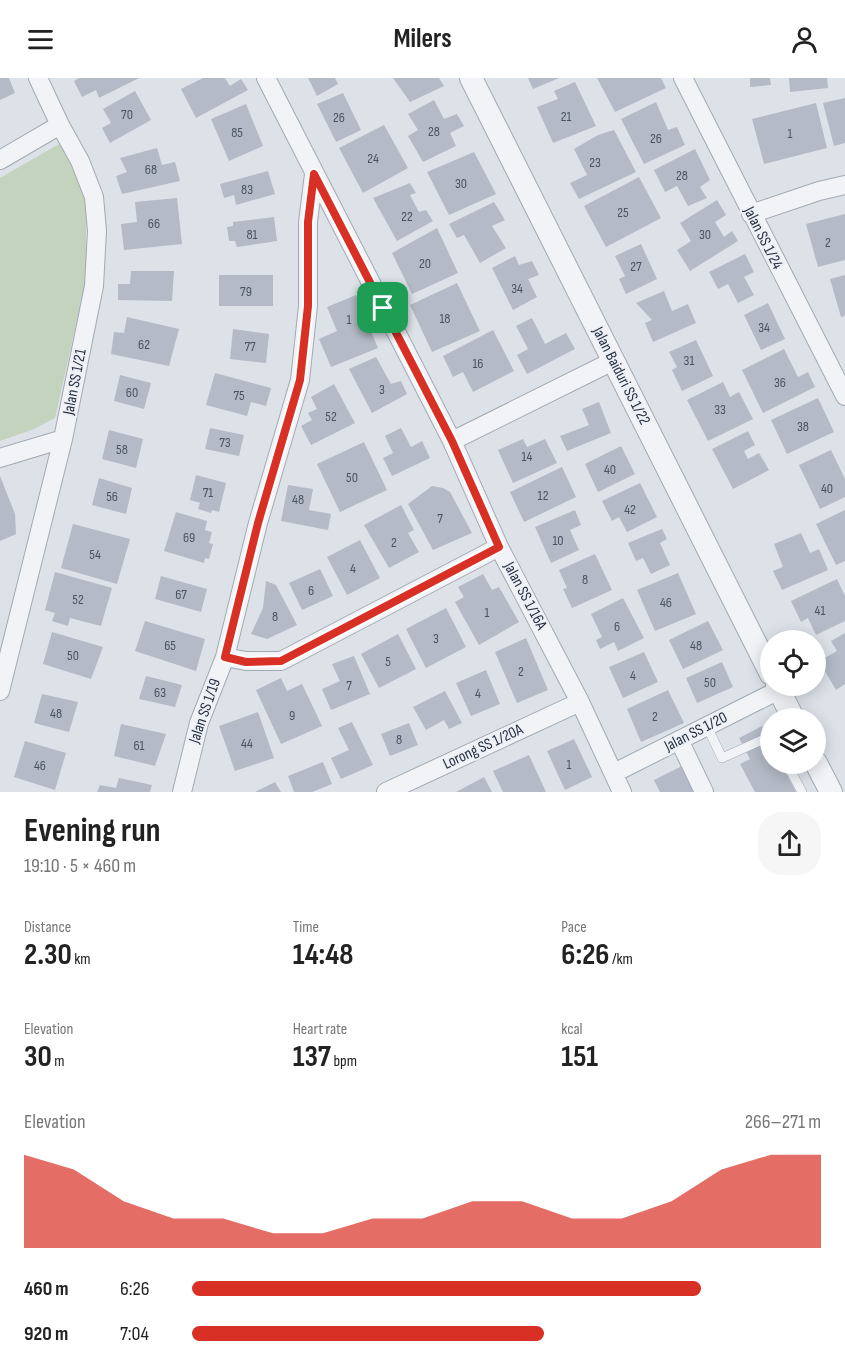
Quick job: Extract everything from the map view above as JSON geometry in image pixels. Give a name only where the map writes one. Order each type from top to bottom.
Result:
[{"type":"street","name":"Jalan SS 1/21","points":[[0,691],[7,635],[63,439],[94,286],[97,231],[94,196],[80,161],[38,78]]},
{"type":"street","name":"Jalan SS 1/16A","points":[[266,78],[452,441],[499,547],[580,702],[622,792]]},
{"type":"street","name":"Jalan Baiduri SS 1/22","points":[[471,78],[760,651]]},
{"type":"street","name":"Jalan SS 1/24","points":[[683,78],[751,213],[839,370],[845,396]]},
{"type":"street","points":[[0,160],[60,125]]},
{"type":"street","name":"Jalan SS 1/19","points":[[182,792],[199,723],[225,657],[258,523],[300,380],[308,306],[308,222],[314,174]]},
{"type":"street","points":[[751,213],[845,185]]},
{"type":"street","points":[[452,441],[613,361]]},
{"type":"street","points":[[0,458],[63,439]]},
{"type":"street","points":[[225,657],[246,662],[281,661],[499,547]]},
{"type":"street","name":"Jalan SS 1/20","points":[[614,773],[707,726],[760,693]]},
{"type":"street","name":"Lorong SS 1/20A","points":[[386,792],[580,702]]},
{"type":"street","points":[[679,741],[704,792]]},
{"type":"street","points":[[822,774],[831,792]]},
{"type":"lane","points":[[707,726],[722,758],[760,741]]},
{"type":"lane","points":[[792,774],[802,792]]},
{"type":"green space","points":[[61,143],[86,193],[86,280],[55,418],[34,429],[0,441],[0,178]]},
{"type":"building","points":[[0,78],[9,78],[15,93],[0,100]]},
{"type":"building","points":[[79,78],[139,78],[99,98],[96,90],[82,97],[74,81]]},
{"type":"building","points":[[203,78],[225,78],[230,86],[241,79],[248,90],[196,118],[181,89]]},
{"type":"building","points":[[308,78],[335,78],[338,84],[317,96]]},
{"type":"building","points":[[393,78],[439,78],[444,86],[410,102]]},
{"type":"building","points":[[528,78],[559,78],[533,89]]},
{"type":"building","points":[[597,78],[661,78],[666,88],[615,112]]},
{"type":"building","points":[[750,78],[770,78],[771,85],[750,87]]},
{"type":"building","points":[[789,78],[827,78],[828,88],[790,92]]},
{"type":"building","points":[[575,82],[596,126],[553,143],[537,107],[558,99],[554,91]]},
{"type":"building","points":[[135,91],[151,120],[110,143],[102,128],[111,123],[103,109]]},
{"type":"building","points":[[343,93],[361,130],[336,142],[317,104]]},
{"type":"building","points":[[845,98],[845,143],[834,146],[823,103]]},
{"type":"building","points":[[434,100],[444,119],[457,114],[464,126],[450,133],[456,146],[423,162],[408,136],[418,130],[408,114]]},
{"type":"building","points":[[656,102],[668,130],[677,127],[685,145],[644,164],[621,119]]},
{"type":"building","points":[[816,103],[827,148],[764,164],[752,119]]},
{"type":"building","points":[[246,104],[263,146],[229,161],[211,119]]},
{"type":"building","points":[[384,125],[408,168],[363,193],[339,148]]},
{"type":"building","points":[[614,130],[636,172],[579,199],[570,183],[587,175],[574,149],[598,135]]},
{"type":"building","points":[[157,148],[162,165],[175,162],[180,181],[122,194],[116,176],[127,172],[120,158]]},
{"type":"building","points":[[695,149],[710,180],[700,187],[707,198],[688,206],[677,186],[665,192],[654,170]]},
{"type":"building","points":[[474,152],[496,194],[449,215],[427,172]]},
{"type":"building","points":[[268,171],[275,194],[236,205],[234,195],[224,198],[220,184]]},
{"type":"building","points":[[639,177],[661,218],[606,247],[584,206]]},
{"type":"building","points":[[410,183],[416,193],[410,195],[419,212],[426,210],[433,221],[397,241],[373,198]]},
{"type":"building","points":[[177,198],[182,244],[124,250],[121,224],[137,222],[135,202]]},
{"type":"building","points":[[717,200],[726,215],[715,222],[724,237],[732,231],[738,241],[690,271],[677,250],[691,241],[680,223]]},
{"type":"building","points":[[494,202],[505,220],[492,226],[506,248],[480,263],[464,235],[457,238],[449,224]]},
{"type":"building","points":[[845,214],[845,260],[818,267],[806,224]]},
{"type":"building","points":[[274,217],[277,241],[237,247],[235,241],[229,241],[227,227],[233,226],[233,222]]},
{"type":"building","points":[[437,228],[458,273],[412,294],[392,253]]},
{"type":"building","points":[[641,244],[657,279],[626,294],[619,279],[625,276],[615,256]]},
{"type":"building","points":[[745,254],[754,272],[744,277],[754,295],[738,303],[728,284],[718,289],[709,272]]},
{"type":"building","points":[[515,256],[519,265],[532,261],[539,275],[528,279],[537,297],[513,310],[492,268]]},
{"type":"building","points":[[131,271],[174,271],[172,301],[118,300],[118,284],[130,284]]},
{"type":"building","points":[[219,275],[273,275],[273,306],[219,306]]},
{"type":"building","points":[[845,275],[845,316],[841,317],[830,279]]},
{"type":"building","points":[[457,283],[480,331],[432,352],[410,305]]},
{"type":"building","points":[[664,291],[672,311],[688,304],[696,323],[653,342],[645,323],[652,320],[636,303]]},
{"type":"building","points":[[356,295],[378,348],[331,367],[319,339],[337,331],[327,307]]},
{"type":"building","points":[[768,303],[785,339],[761,350],[744,315]]},
{"type":"building","points":[[127,317],[179,329],[169,366],[111,354],[114,332],[124,333]]},
{"type":"building","points":[[532,318],[545,344],[566,333],[575,349],[527,374],[517,355],[528,349],[516,326]]},
{"type":"building","points":[[233,329],[269,334],[266,363],[230,359]]},
{"type":"building","points":[[493,330],[514,371],[473,392],[463,372],[453,377],[443,356]]},
{"type":"building","points":[[696,340],[713,376],[682,391],[672,370],[677,367],[669,352]]},
{"type":"building","points":[[784,349],[798,377],[808,372],[815,387],[763,413],[742,370]]},
{"type":"building","points":[[376,357],[391,384],[401,381],[407,394],[372,413],[349,369]]},
{"type":"building","points":[[215,373],[271,388],[266,406],[251,402],[247,416],[206,405]]},
{"type":"building","points":[[120,375],[151,383],[144,409],[114,401]]},
{"type":"building","points":[[723,382],[730,397],[739,392],[753,419],[708,441],[687,400]]},
{"type":"building","points":[[334,384],[355,423],[311,445],[301,426],[312,420],[308,413],[317,409],[311,397]]},
{"type":"building","points":[[818,398],[834,432],[787,454],[771,420]]},
{"type":"building","points":[[599,402],[611,433],[567,451],[560,436],[589,425],[582,409]]},
{"type":"building","points":[[210,428],[244,435],[239,456],[205,449]]},
{"type":"building","points":[[401,428],[411,447],[422,441],[430,458],[392,476],[383,458],[393,453],[385,436]]},
{"type":"building","points":[[109,430],[143,439],[136,468],[102,459]]},
{"type":"building","points":[[748,431],[755,445],[744,451],[748,459],[759,453],[769,470],[733,489],[712,449]]},
{"type":"building","points":[[523,439],[527,447],[545,439],[557,463],[513,483],[498,450]]},
{"type":"building","points":[[364,442],[387,490],[340,512],[317,464]]},
{"type":"building","points":[[621,446],[635,474],[598,492],[585,464]]},
{"type":"building","points":[[831,450],[845,479],[845,497],[820,509],[799,465]]},
{"type":"building","points":[[562,467],[576,497],[524,522],[510,492]]},
{"type":"building","points":[[196,475],[226,483],[219,512],[212,510],[211,513],[198,509],[200,503],[190,500]]},
{"type":"building","points":[[0,476],[15,514],[16,534],[0,541]]},
{"type":"building","points":[[99,478],[132,488],[126,514],[92,505]]},
{"type":"building","points":[[640,483],[657,517],[627,532],[619,517],[612,521],[602,501]]},
{"type":"building","points":[[288,485],[313,489],[309,510],[331,514],[328,530],[281,521]]},
{"type":"building","points":[[432,486],[450,492],[472,533],[433,550],[408,504]]},
{"type":"building","points":[[401,505],[414,530],[408,533],[419,552],[389,568],[364,525]]},
{"type":"building","points":[[575,510],[581,525],[570,530],[579,550],[551,563],[535,527]]},
{"type":"building","points":[[845,510],[845,561],[836,565],[816,524]]},
{"type":"building","points":[[176,512],[207,521],[205,530],[212,532],[209,543],[213,544],[209,559],[205,558],[204,563],[164,551]]},
{"type":"building","points":[[73,524],[130,539],[117,584],[61,568]]},
{"type":"building","points":[[662,529],[667,539],[660,543],[670,565],[651,574],[643,558],[636,561],[628,543]]},
{"type":"building","points":[[801,533],[810,553],[819,549],[828,570],[782,590],[773,571],[783,567],[774,544]]},
{"type":"building","points":[[360,540],[380,578],[347,595],[327,557]]},
{"type":"building","points":[[595,554],[612,590],[572,608],[563,589],[567,588],[559,570]]},
{"type":"building","points":[[320,569],[333,596],[302,610],[289,583]]},
{"type":"building","points":[[55,572],[112,588],[101,626],[70,618],[68,626],[52,621],[55,613],[45,610]]},
{"type":"building","points":[[678,573],[696,614],[655,631],[637,590]]},
{"type":"building","points":[[483,574],[492,590],[499,587],[519,622],[479,645],[455,602],[464,597],[458,587]]},
{"type":"building","points":[[161,576],[207,589],[201,612],[155,599]]},
{"type":"building","points":[[837,579],[845,596],[845,621],[826,630],[814,630],[808,618],[801,622],[791,601]]},
{"type":"building","points":[[266,581],[276,585],[297,625],[267,639],[251,634],[263,608]]},
{"type":"building","points":[[623,598],[644,638],[618,651],[614,642],[600,649],[596,640],[602,637],[591,614]]},
{"type":"building","points":[[446,608],[466,647],[426,668],[406,629]]},
{"type":"building","points":[[145,621],[205,639],[196,671],[135,651]]},
{"type":"building","points":[[708,621],[723,650],[683,669],[669,640]]},
{"type":"building","points":[[52,632],[103,647],[91,679],[43,664]]},
{"type":"building","points":[[845,633],[845,684],[836,690],[826,673],[826,657],[837,651],[831,641]]},
{"type":"building","points":[[398,634],[416,669],[379,688],[361,654]]},
{"type":"building","points":[[526,638],[548,690],[517,703],[495,652]]},
{"type":"building","points":[[644,652],[658,682],[623,698],[609,667]]},
{"type":"building","points":[[354,656],[370,694],[331,710],[322,689],[340,681],[332,664]]},
{"type":"building","points":[[722,662],[733,687],[697,703],[686,678]]},
{"type":"building","points":[[486,670],[500,704],[471,716],[456,683]]},
{"type":"building","points":[[146,676],[182,685],[175,707],[139,699]]},
{"type":"building","points":[[281,678],[287,691],[302,684],[322,726],[281,744],[256,690]]},
{"type":"building","points":[[668,690],[684,723],[641,742],[627,709]]},
{"type":"building","points":[[445,691],[462,723],[449,729],[444,720],[426,730],[413,707]]},
{"type":"building","points":[[42,694],[78,702],[69,732],[34,723]]},
{"type":"building","points":[[258,712],[274,758],[235,771],[219,726]]},
{"type":"building","points":[[352,722],[373,765],[341,779],[331,758],[349,750],[338,728]]},
{"type":"building","points":[[409,723],[418,745],[390,756],[381,734]]},
{"type":"building","points":[[121,724],[166,734],[155,766],[114,756]]},
{"type":"building","points":[[760,727],[760,774],[786,774],[796,792],[755,792],[740,764],[750,759],[739,738]]},
{"type":"building","points":[[574,739],[592,777],[565,790],[547,751]]},
{"type":"building","points":[[25,741],[66,753],[55,790],[14,777]]},
{"type":"building","points":[[529,755],[546,792],[503,792],[493,771]]},
{"type":"building","points":[[323,762],[332,784],[312,792],[294,792],[288,776]]},
{"type":"building","points":[[682,766],[696,792],[660,792],[654,780]]},
{"type":"building","points":[[484,777],[492,792],[456,792]]},
{"type":"building","points":[[119,778],[152,785],[150,792],[97,792],[100,785],[116,788]]},
{"type":"building","points":[[275,782],[281,792],[255,792]]},
{"type":"route","points":[[314,174],[383,308],[452,441],[499,547],[281,661],[246,662],[225,657],[258,523],[300,380],[308,306],[308,222],[314,174]]}]
